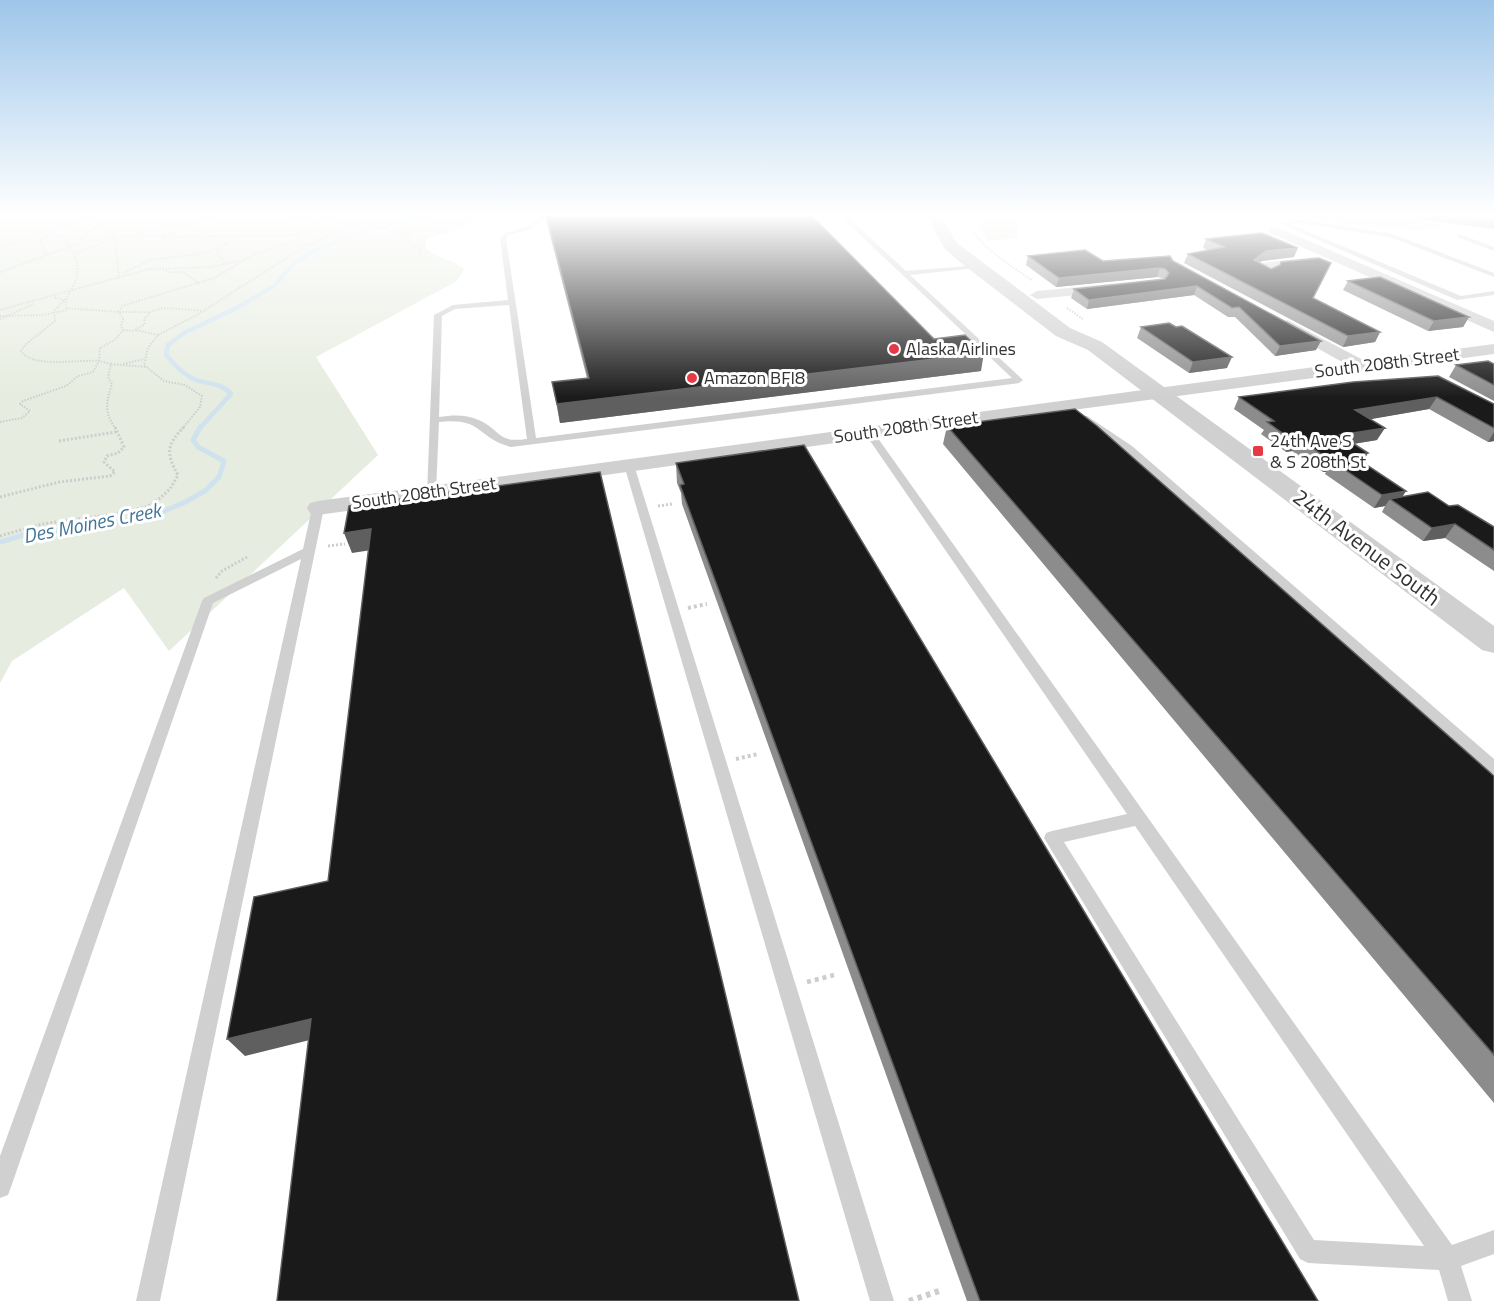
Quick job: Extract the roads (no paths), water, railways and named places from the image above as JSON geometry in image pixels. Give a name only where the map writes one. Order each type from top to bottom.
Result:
[{"type":"street","name":"24th Avenue South","points":[[990,277],[1064,332],[1095,346],[1490,635]]},
{"type":"street","name":"24th Avenue South","points":[[1016,277],[1037,290],[1083,329],[1095,346]]},
{"type":"street","points":[[1380,277],[1494,327]]},
{"type":"street","points":[[1037,290],[1125,286]]},
{"type":"street","points":[[1276,320],[1362,366]]},
{"type":"street","name":"South 208th Street","points":[[318,508],[1158,392],[1494,349]]},
{"type":"street","points":[[1399,362],[1427,376]]},
{"type":"lane","points":[[508,277],[532,442]]},
{"type":"lane","points":[[434,420],[470,419],[479,423],[500,442],[511,444],[1019,380],[908,277]]},
{"type":"lane","points":[[1409,277],[1460,298],[1494,293]]},
{"type":"lane","points":[[431,492],[438,315],[453,308],[512,302]]},
{"type":"lane","points":[[1065,405],[1128,447],[1494,768]]},
{"type":"lane","points":[[869,432],[1448,1259],[1460,1301]]},
{"type":"lane","points":[[629,465],[882,1301]]},
{"type":"lane","points":[[148,1301],[318,508]]},
{"type":"lane","points":[[0,1187],[208,601],[308,551]]},
{"type":"lane","points":[[1139,818],[1052,838],[1308,1251],[1448,1259],[1494,1242]]},
{"type":"waterway","name":"Des Moines Creek","points":[[231,311],[274,286],[282,277]]},
{"type":"waterway","name":"Des Moines Creek","points":[[199,429],[231,394],[219,386],[196,380],[184,373],[166,355],[168,345],[184,333],[234,309]]},
{"type":"waterway","name":"Des Moines Creek","points":[[0,542],[27,534],[111,524],[162,512],[205,491],[219,477],[224,461],[198,447],[193,440],[200,427]]},
{"type":"place","name":"Alaska Airlines","points":[[894,349]]},
{"type":"place","name":"Amazon BFI8","points":[[692,378]]},
{"type":"place","name":"24th Ave S & S 208th St","points":[[1258,451]]}]
